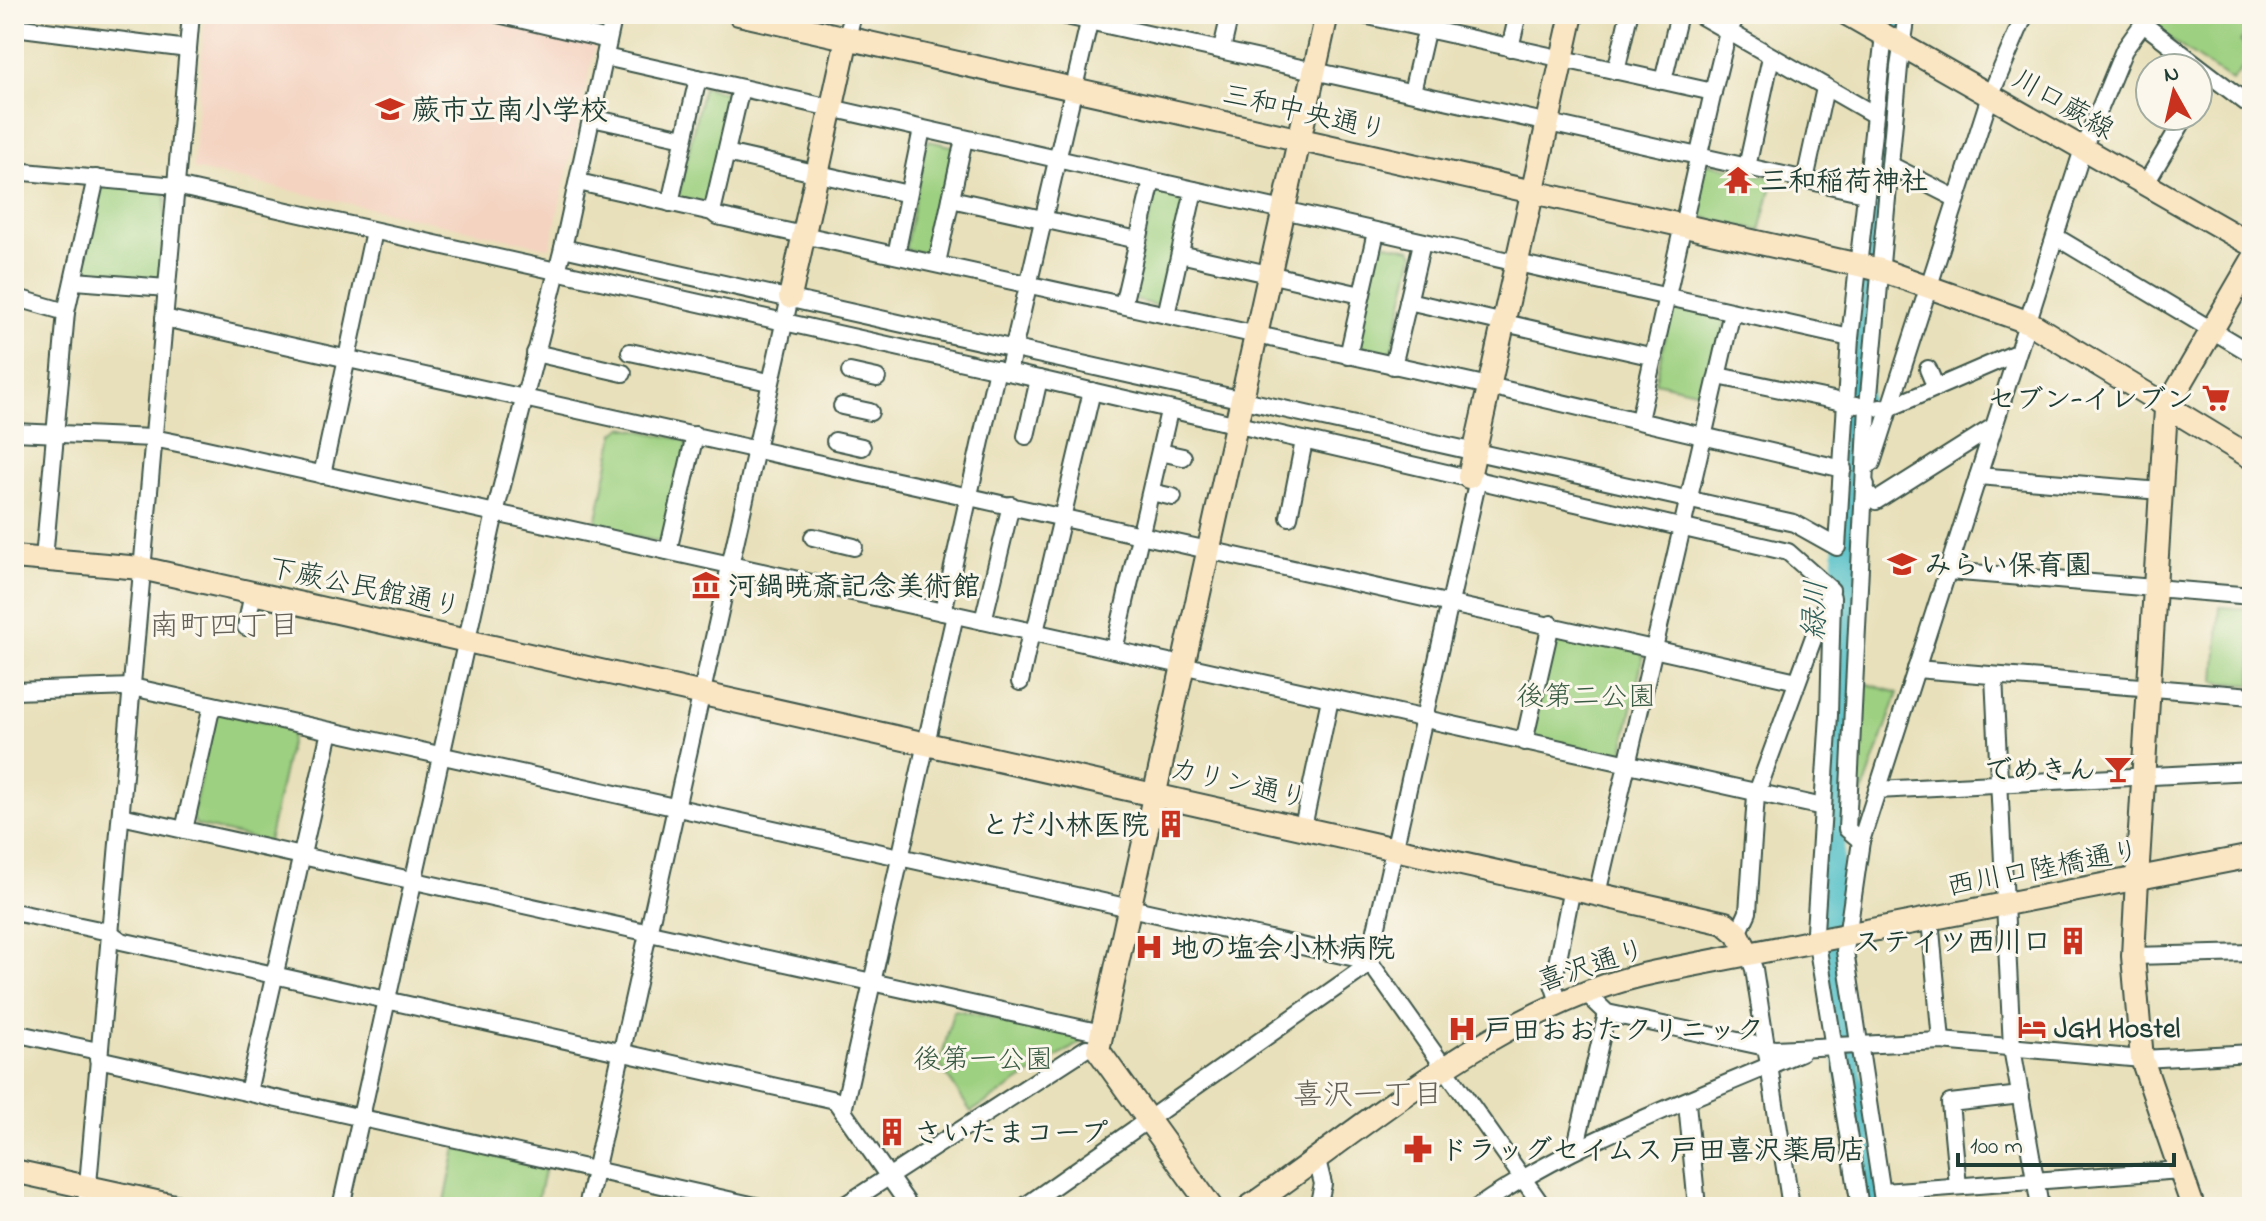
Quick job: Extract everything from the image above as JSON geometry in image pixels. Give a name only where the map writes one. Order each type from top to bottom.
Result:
[{"type":"street","points":[[87,1197],[191,14]]},
{"type":"street","points":[[498,14],[608,40]]},
{"type":"street","points":[[341,1207],[495,513],[522,397],[563,248],[614,14]]},
{"type":"street","name":"三和中央通り","points":[[739,14],[1869,268],[2030,323],[2166,409],[2252,458]]},
{"type":"street","points":[[587,1207],[853,14]]},
{"type":"street","points":[[1057,14],[1090,18],[1865,193]]},
{"type":"street","points":[[1222,49],[1230,14]]},
{"type":"street","points":[[1100,1042],[1327,14]]},
{"type":"street","points":[[1359,14],[1428,22],[1510,48],[1713,92]]},
{"type":"street","points":[[1510,48],[1518,14]]},
{"type":"street","points":[[1024,1207],[1361,970],[1369,961],[1450,602],[1475,452],[1572,14]]},
{"type":"street","points":[[1616,71],[1629,14]]},
{"type":"street","points":[[1663,81],[1679,14]]},
{"type":"street","points":[[1698,14],[1873,114]]},
{"type":"street","points":[[1639,420],[1713,92],[1728,31],[1738,14]]},
{"type":"street","name":"川口蕨線","points":[[1847,14],[2252,245]]},
{"type":"street","points":[[1861,841],[1847,829],[1868,406],[1869,268],[1865,193],[1873,114],[1894,41],[1907,14]]},
{"type":"street","points":[[1865,491],[1887,409],[1990,96],[2025,14]]},
{"type":"street","points":[[843,1111],[925,742],[969,495],[1002,371],[1015,349],[1090,18]]},
{"type":"street","points":[[2181,1170],[1958,1186],[1883,1200],[1856,1044],[1845,936],[1861,841],[2016,353],[2030,323],[2083,149],[2105,89],[2124,50],[2146,19],[2182,52]]},
{"type":"street","points":[[1412,92],[1428,22]]},
{"type":"street","points":[[14,27],[188,49]]},
{"type":"street","points":[[563,248],[1794,523],[1837,547],[1850,338],[1869,268],[1890,165],[1899,67],[1894,41]]},
{"type":"street","points":[[605,57],[1850,338]]},
{"type":"street","points":[[1747,167],[1771,57]]},
{"type":"street","points":[[670,203],[698,78]]},
{"type":"street","points":[[2214,80],[2252,107]]},
{"type":"street","points":[[712,212],[741,88]]},
{"type":"street","points":[[1805,180],[1825,88]]},
{"type":"street","points":[[592,118],[684,138]]},
{"type":"street","points":[[896,255],[922,129]]},
{"type":"street","points":[[2146,183],[2176,132]]},
{"type":"street","points":[[937,263],[964,139]]},
{"type":"street","points":[[726,153],[908,194]]},
{"type":"street","points":[[1890,165],[1957,199]]},
{"type":"street","points":[[14,171],[176,186],[1092,391],[1788,552],[1831,590],[1834,604],[1817,941],[1860,1207]]},
{"type":"street","points":[[44,559],[66,312],[96,178]]},
{"type":"street","points":[[1123,305],[1152,181]]},
{"type":"street","points":[[578,182],[712,212],[717,216],[1639,420],[1843,469]]},
{"type":"street","points":[[1166,315],[1194,190]]},
{"type":"street","points":[[951,199],[1138,240]]},
{"type":"street","points":[[322,475],[374,231]]},
{"type":"street","points":[[1348,356],[1376,232]]},
{"type":"street","points":[[2056,237],[2252,354]]},
{"type":"street","points":[[1393,366],[1422,243]]},
{"type":"street","points":[[1180,254],[1361,295]]},
{"type":"street","points":[[2193,1207],[2142,1059],[2133,956],[2143,777],[2166,409],[2252,261]]},
{"type":"street","points":[[75,281],[167,288]]},
{"type":"street","points":[[14,297],[66,312]]},
{"type":"street","points":[[1408,301],[1654,357]]},
{"type":"street","points":[[1597,894],[1679,527],[1690,500],[1732,312]]},
{"type":"street","points":[[164,318],[1652,646],[1659,652],[1797,681]]},
{"type":"street","points":[[630,352],[769,382]]},
{"type":"street","points":[[535,353],[623,373]]},
{"type":"street","points":[[1718,376],[1846,404],[1887,409],[2016,353]]},
{"type":"street","points":[[1928,369],[1936,388]]},
{"type":"street","points":[[850,372],[877,378]]},
{"type":"street","points":[[1026,436],[1039,379]]},
{"type":"street","points":[[1020,682],[1092,391]]},
{"type":"street","points":[[842,406],[870,412]]},
{"type":"street","points":[[1114,650],[1169,411]]},
{"type":"street","points":[[1865,491],[1876,501],[1993,427]]},
{"type":"street","points":[[14,432],[153,438],[1756,795],[1823,807]]},
{"type":"street","points":[[668,551],[695,435]]},
{"type":"street","points":[[835,441],[862,447]]},
{"type":"street","points":[[1289,517],[1304,441]]},
{"type":"street","points":[[1160,452],[1183,457]]},
{"type":"street","points":[[1978,476],[2161,491]]},
{"type":"street","points":[[1151,492],[1173,497]]},
{"type":"street","points":[[983,621],[1011,505]]},
{"type":"street","points":[[813,537],[854,547]]},
{"type":"street","name":"下蕨公民館通り","points":[[14,557],[141,568],[701,691]]},
{"type":"street","points":[[1948,571],[2252,596]]},
{"type":"street","points":[[1791,1207],[1754,969],[1743,944],[1756,795],[1831,590]]},
{"type":"street","points":[[246,627],[253,593]]},
{"type":"street","points":[[1524,742],[1551,624]]},
{"type":"street","points":[[1916,669],[2252,696]]},
{"type":"street","points":[[1994,676],[2012,1048],[2040,1207]]},
{"type":"street","points":[[14,691],[132,687],[1369,961],[1543,1207]]},
{"type":"street","name":"カリン通り","points":[[701,691],[1725,923],[1743,944]]},
{"type":"street","points":[[1303,827],[1330,699]]},
{"type":"street","points":[[184,830],[212,705]]},
{"type":"street","points":[[248,1092],[330,731]]},
{"type":"street","points":[[1877,790],[2252,771]]},
{"type":"street","points":[[121,816],[872,985],[1100,1042],[1211,1207]]},
{"type":"street","name":"西川口陸橋通り","points":[[1817,941],[2252,856]]},
{"type":"street","points":[[1559,1002],[1553,984],[1572,888]]},
{"type":"street","points":[[14,912],[109,932],[121,941],[835,1100],[910,1207]]},
{"type":"street","points":[[1930,919],[1941,1041]]},
{"type":"street","name":"喜沢通り","points":[[1249,1207],[1501,1032],[1559,1002],[1743,944],[1817,941]]},
{"type":"street","points":[[2133,956],[2252,953]]},
{"type":"street","points":[[1585,992],[1607,1013],[1766,1048],[1941,1041],[2142,1059],[2252,1053]]},
{"type":"street","points":[[1575,1150],[1607,1013]]},
{"type":"street","points":[[14,1033],[248,1092],[596,1170],[696,1200],[760,1207]]},
{"type":"street","points":[[842,1207],[1100,1042]]},
{"type":"street","points":[[1478,1207],[1522,1176],[1575,1150],[1813,1047]]},
{"type":"street","points":[[1958,1186],[1950,1103],[2021,1095]]},
{"type":"street","points":[[1687,1103],[1697,1207]]},
{"type":"street","points":[[1317,1160],[1323,1184],[1318,1207]]},
{"type":"street","points":[[14,1171],[87,1197],[179,1207]]},
{"type":"shaded area","name":"蕨市立南小学校","points":[[205,14],[460,14],[590,43],[595,48],[550,248],[193,169]]},
{"type":"green space","points":[[2158,14],[2242,14],[2237,21],[2248,32],[2240,42],[2252,52],[2252,57],[2232,81],[2214,69],[2214,52],[2189,52],[2156,30],[2154,20]]},
{"type":"green space","points":[[703,87],[733,94],[707,204],[678,198]]},
{"type":"green space","points":[[929,141],[956,147],[931,255],[905,249],[925,145]]},
{"type":"green space","points":[[1706,163],[1774,178],[1760,231],[1693,215]]},
{"type":"green space","points":[[102,186],[163,189],[166,198],[161,280],[85,277],[83,273]]},
{"type":"green space","points":[[1159,191],[1184,196],[1186,200],[1160,306],[1134,300],[1132,295],[1155,193]]},
{"type":"green space","points":[[1383,243],[1411,249],[1414,254],[1391,353],[1385,357],[1358,352],[1356,343],[1378,247]]},
{"type":"green space","points":[[1672,305],[1726,318],[1709,394],[1655,382]]},
{"type":"green space","points":[[623,427],[685,440],[687,445],[665,538],[661,542],[600,530],[596,523],[615,433]]},
{"type":"green space","points":[[2220,607],[2252,609],[2252,685],[2215,682]]},
{"type":"green space","name":"後第二公園","points":[[1555,633],[1640,652],[1643,656],[1622,756],[1532,738]]},
{"type":"green space","points":[[1864,683],[1898,693],[1855,815]]},
{"type":"green space","points":[[222,712],[293,728],[268,842],[196,825],[192,816],[214,716]]},
{"type":"green space","name":"後第一公園","points":[[953,1011],[1080,1037],[1081,1042],[971,1112],[940,1065]]},
{"type":"green space","points":[[456,1148],[545,1167],[536,1207],[444,1207]]},
{"type":"waterway","name":"緑川","points":[[1871,1207],[1829,959],[1828,920],[1845,570],[1865,288],[1896,14]]},
{"type":"place","name":"蕨市立南小学校","points":[[390,109]]},
{"type":"place","name":"三和稲荷神社","points":[[1738,180]]},
{"type":"place","name":"セブン-イレブン","points":[[2216,398]]},
{"type":"place","name":"みらい保育園","points":[[1902,564]]},
{"type":"place","name":"河鍋暁斎記念美術館","points":[[706,585]]},
{"type":"place","name":"でめきん","points":[[2118,769]]},
{"type":"place","name":"とだ小林医院","points":[[1171,824]]},
{"type":"place","name":"ステイツ西川口","points":[[2073,941]]},
{"type":"place","name":"地の塩会小林病院","points":[[1149,947]]},
{"type":"place","name":"JGH Hostel","points":[[2032,1027]]},
{"type":"place","name":"戸田おおたクリニック","points":[[1462,1029]]},
{"type":"place","name":"さいたまコープ","points":[[892,1132]]},
{"type":"place","name":"ドラッグセイムス 戸田喜沢薬局店","points":[[1418,1149]]},
{"type":"district","name":"南町四丁目","points":[[224,625]]},
{"type":"district","name":"喜沢一丁目","points":[[1368,1094]]}]
